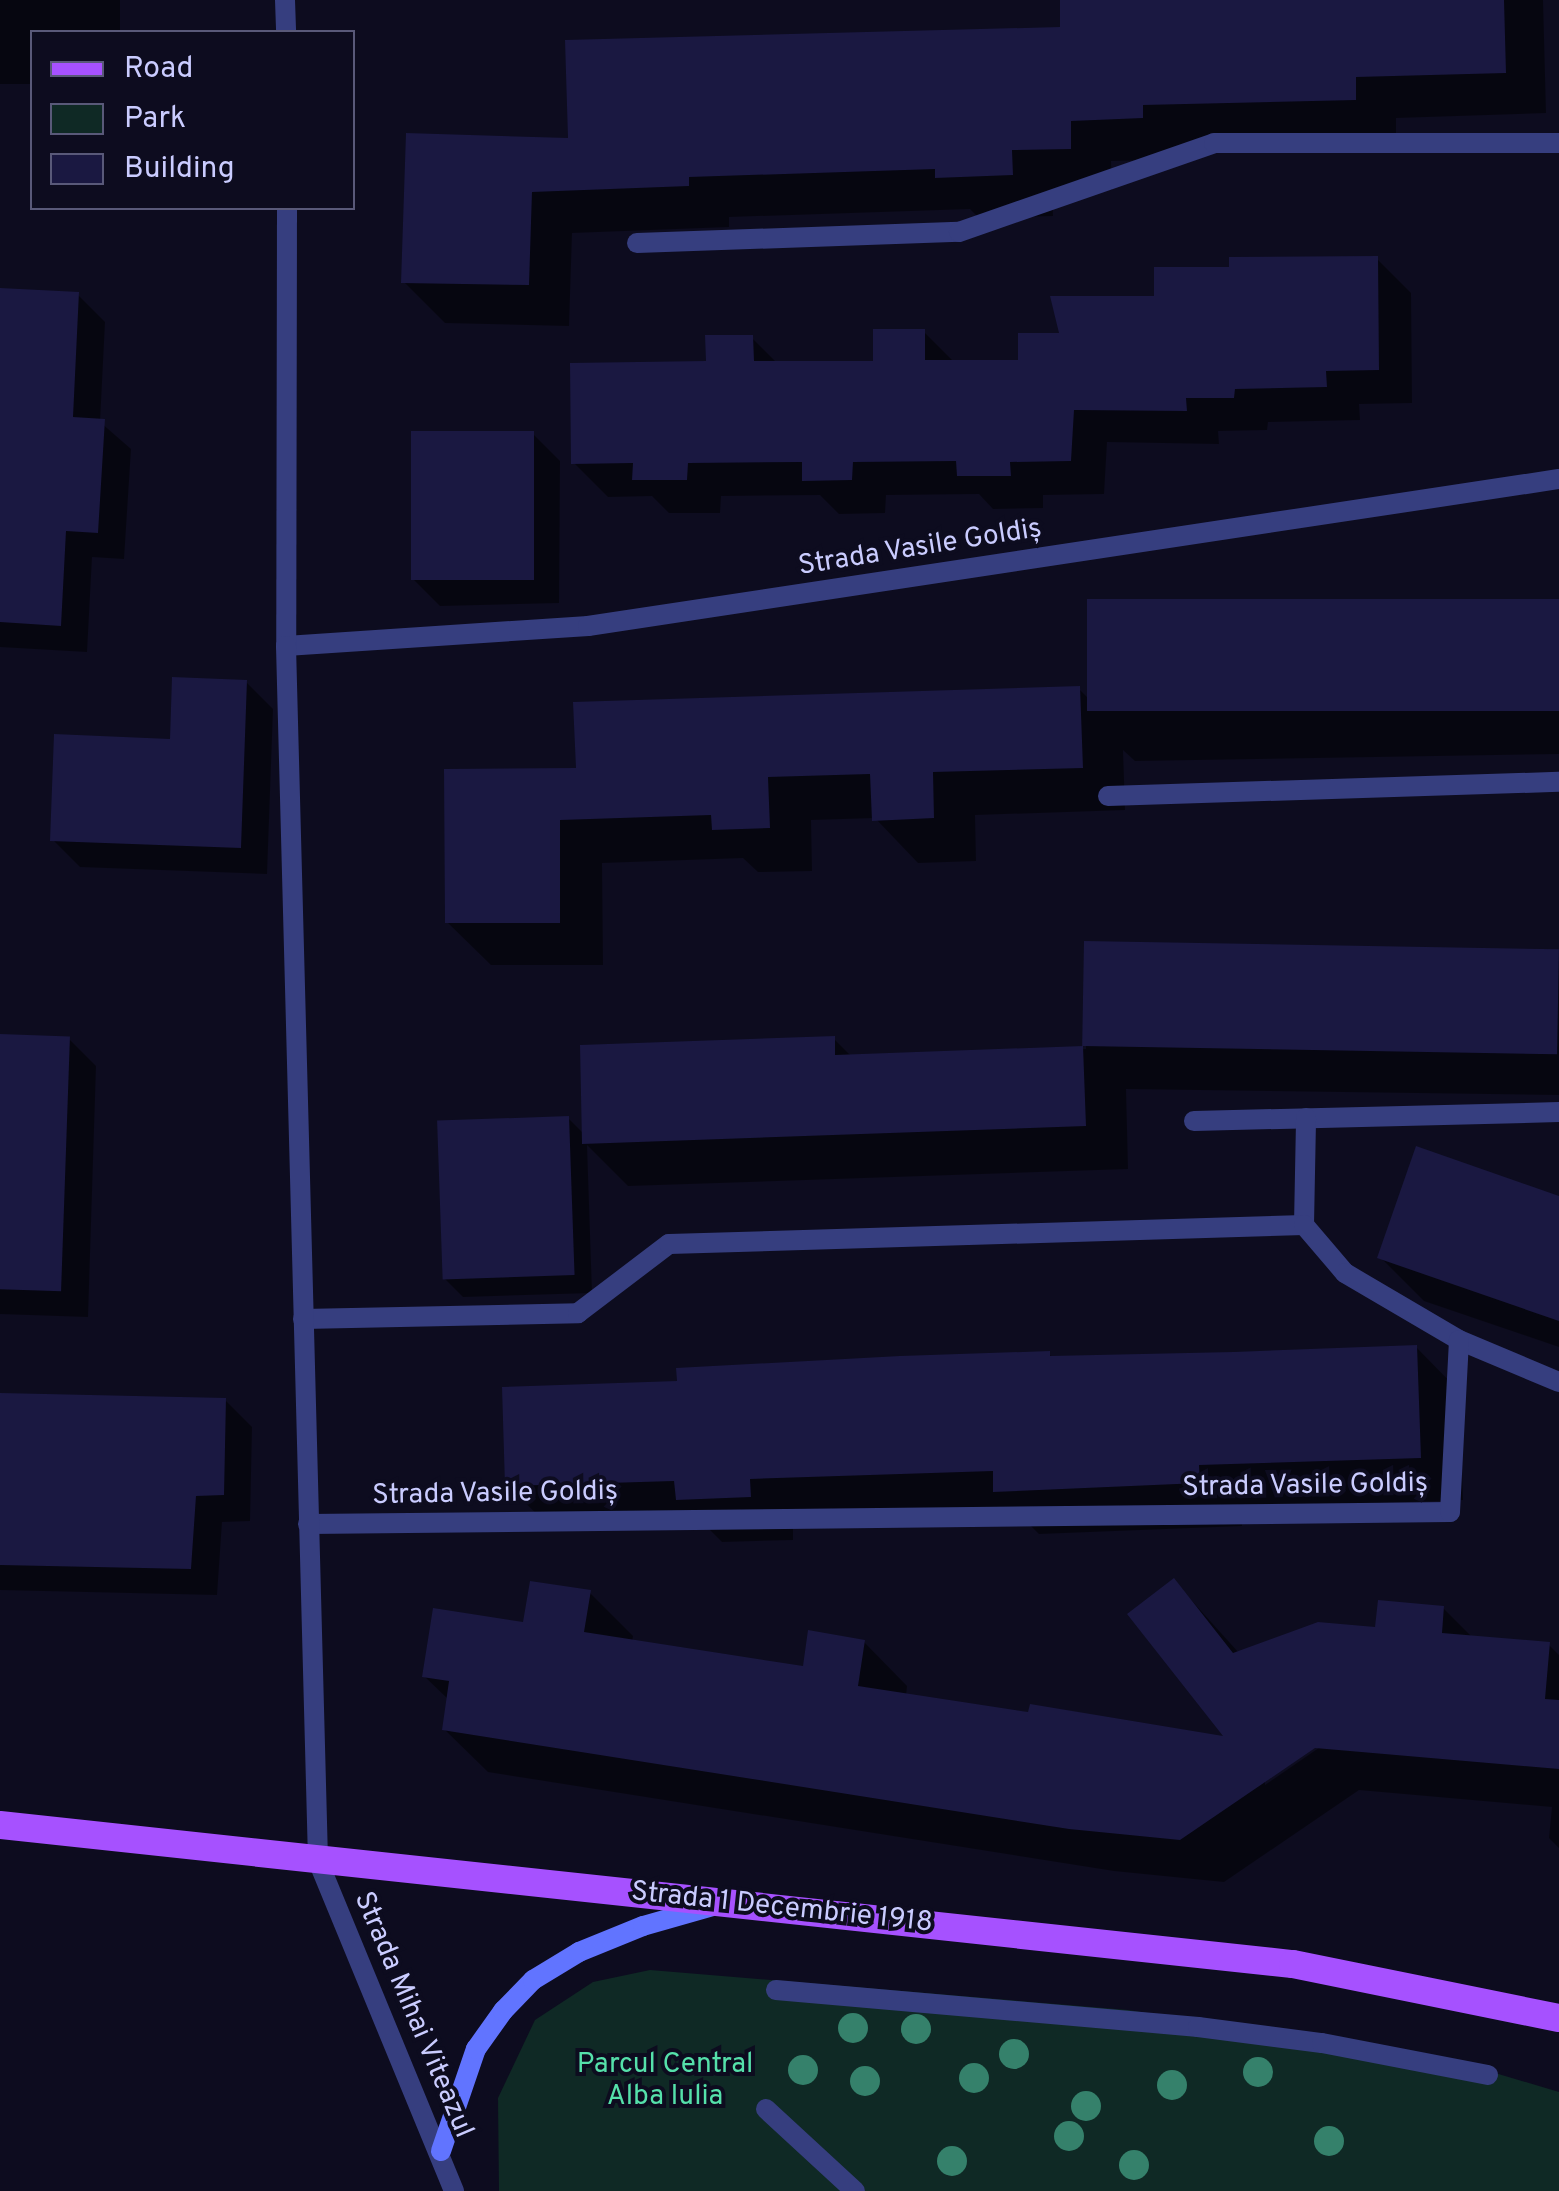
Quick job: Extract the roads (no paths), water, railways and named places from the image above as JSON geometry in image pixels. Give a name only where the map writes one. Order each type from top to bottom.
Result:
[{"type":"main road","name":"Strada 1 Decembrie 1918","points":[[0,1825],[1293,1964],[1559,2018]]},
{"type":"main road","points":[[441,2150],[476,2050],[533,1980],[579,1952],[643,1926],[732,1901]]},
{"type":"street","points":[[285,0],[286,30]]},
{"type":"street","points":[[637,243],[959,232],[1214,144],[1559,143]]},
{"type":"street","points":[[287,210],[286,646],[318,1861]]},
{"type":"street","name":"Strada Vasile Goldiș","points":[[286,646],[588,626],[1559,480]]},
{"type":"street","points":[[1108,796],[1559,782]]},
{"type":"street","points":[[1194,1121],[1559,1112]]},
{"type":"street","points":[[1306,1118],[1304,1225],[1345,1273],[1460,1340],[1559,1382]]},
{"type":"street","points":[[303,1319],[578,1313],[669,1244],[1304,1225]]},
{"type":"street","name":"Strada Vasile Goldiș","points":[[308,1524],[1450,1512],[1460,1340]]},
{"type":"street","name":"Strada Mihai Viteazul","points":[[318,1861],[441,2150],[454,2191]]},
{"type":"street","points":[[776,1990],[1198,2026],[1322,2043],[1488,2075]]},
{"type":"street","points":[[766,2109],[855,2191]]},
{"type":"park label","name":"Parcul Central Alba Iulia","points":[[665,2081]]}]
